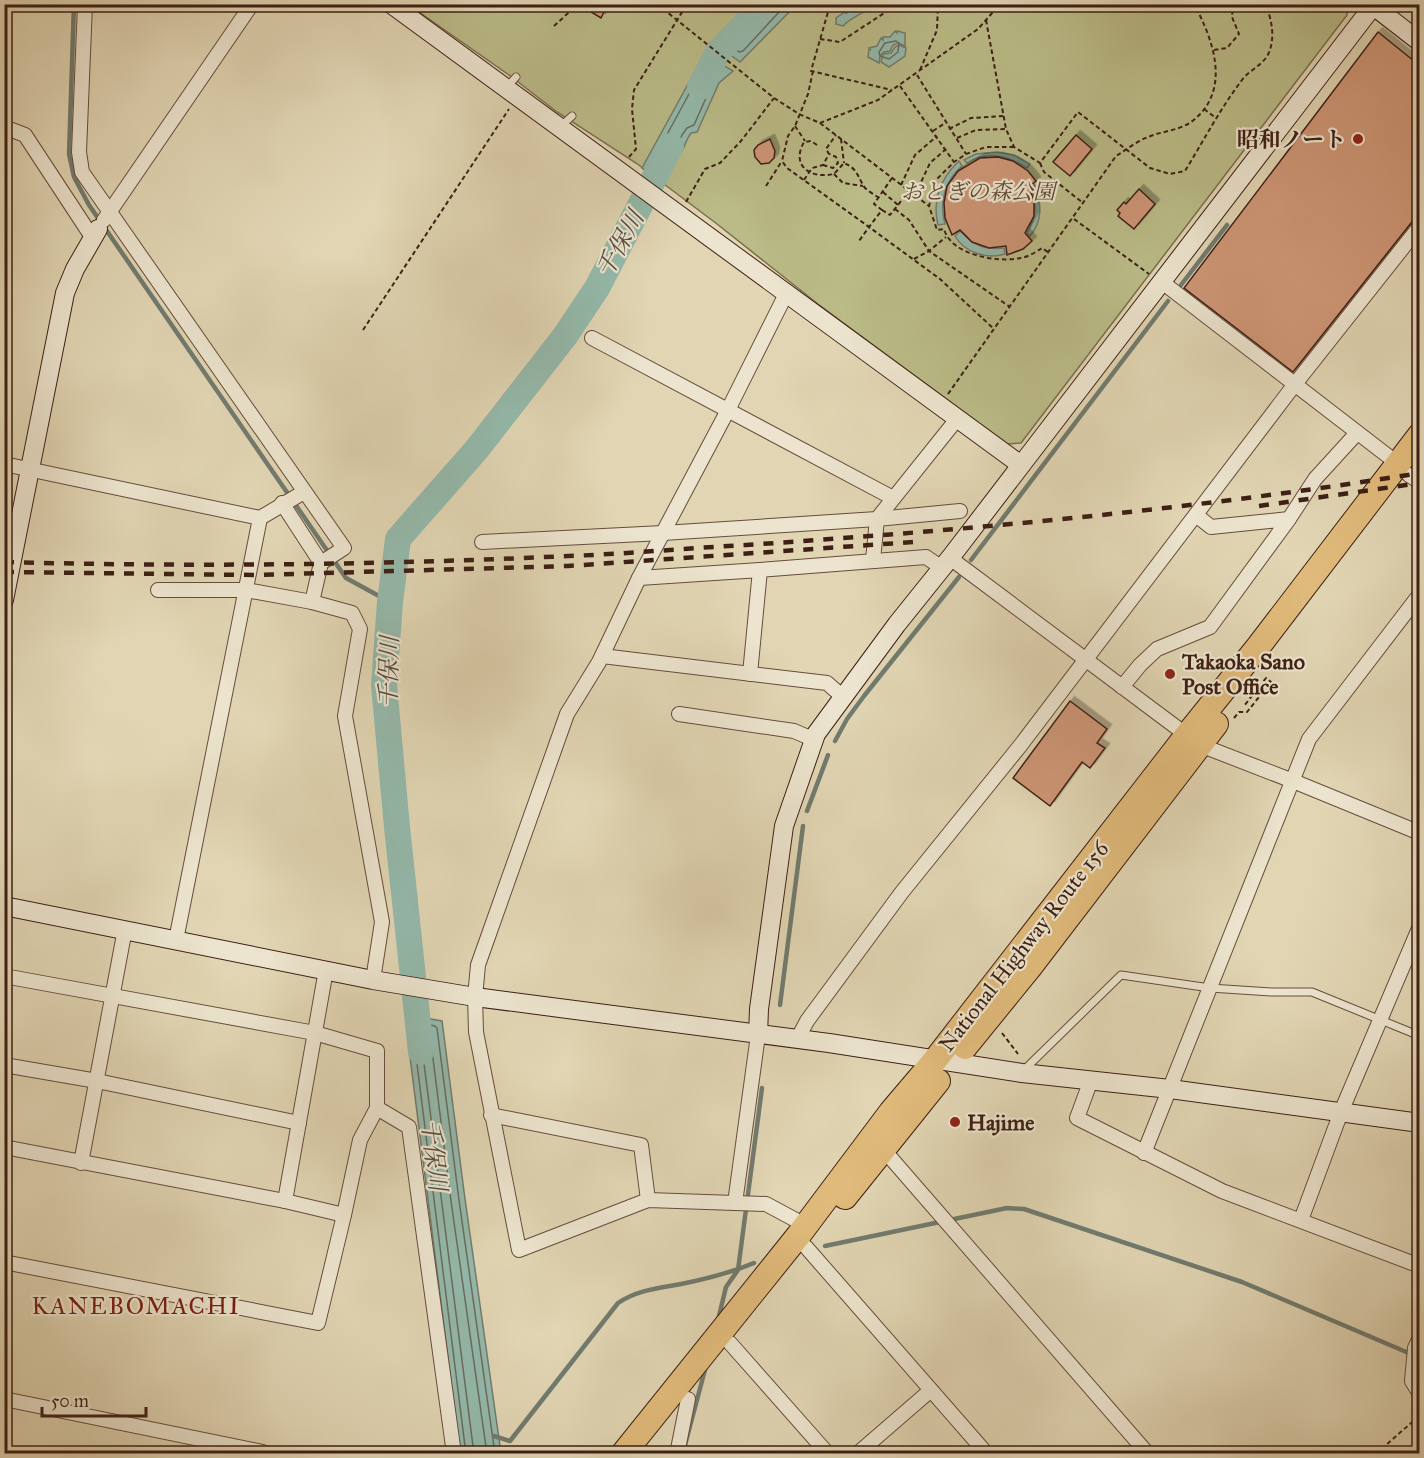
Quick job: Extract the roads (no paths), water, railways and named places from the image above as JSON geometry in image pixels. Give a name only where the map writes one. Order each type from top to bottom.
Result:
[{"type":"highway","name":"National Highway Route 156","points":[[622,1454],[805,1236],[883,1149],[944,1061],[1193,740],[1411,470],[1419,435]]},
{"type":"highway","name":"National Highway Route 156","points":[[1193,740],[1254,644],[1411,470]]},
{"type":"highway","name":"National Highway Route 156","points":[[643,1454],[730,1342],[891,1112],[944,1061]]},
{"type":"street","points":[[85,4],[79,152],[82,172],[101,224]]},
{"type":"street","points":[[5,590],[65,293],[101,224],[252,4]]},
{"type":"street","points":[[391,4],[566,122],[622,174],[1022,465]]},
{"type":"street","points":[[735,1203],[784,826],[814,740],[897,624],[1161,282],[1378,7],[1419,42]]},
{"type":"street","points":[[4,127],[25,135],[101,224],[344,548],[321,563],[312,602]]},
{"type":"street","points":[[797,1040],[807,1021],[902,891],[1136,602],[1196,515],[1419,226]]},
{"type":"street","points":[[1161,282],[1357,433],[1411,470]]},
{"type":"street","points":[[786,294],[728,410],[639,578],[602,656],[567,714],[478,965],[475,997],[476,1032],[519,1250],[648,1200],[766,1204],[805,1236],[987,1454]]},
{"type":"street","points":[[592,338],[894,498]]},
{"type":"street","points":[[873,560],[877,519],[957,419]]},
{"type":"street","points":[[1122,687],[1140,665],[1157,650],[1182,636],[1210,627],[1289,519],[1314,479],[1357,433]]},
{"type":"street","points":[[4,464],[260,518]]},
{"type":"street","points":[[176,940],[260,518],[304,492]]},
{"type":"street","points":[[282,503],[321,563]]},
{"type":"street","points":[[482,542],[663,533],[877,519],[960,511]]},
{"type":"street","points":[[1196,515],[1211,526],[1289,519]]},
{"type":"street","points":[[639,578],[926,557],[946,563],[1087,660],[1193,740],[1419,834]]},
{"type":"street","points":[[750,674],[760,570]]},
{"type":"street","points":[[158,590],[246,590],[312,602],[352,613],[360,629],[345,716],[382,922],[382,981]]},
{"type":"street","points":[[1144,1153],[1309,740],[1419,594]]},
{"type":"street","points":[[602,656],[827,683],[843,697]]},
{"type":"street","points":[[679,714],[794,730],[814,740]]},
{"type":"street","points":[[4,906],[382,981],[475,997],[829,1043],[1022,1073],[1170,1089],[1419,1123]]},
{"type":"street","points":[[1301,1220],[1341,1112],[1419,926]]},
{"type":"street","points":[[81,1163],[125,929]]},
{"type":"street","points":[[285,1201],[326,970]]},
{"type":"street","points":[[4,976],[315,1033],[377,1051],[376,1108],[360,1140],[318,1323],[4,1262]]},
{"type":"street","points":[[4,1065],[97,1081],[299,1123]]},
{"type":"street","points":[[1091,1080],[1077,1118],[1222,1191],[1419,1266]]},
{"type":"street","points":[[376,1108],[409,1127],[454,1454]]},
{"type":"street","points":[[491,1115],[641,1144],[648,1200]]},
{"type":"street","points":[[4,1147],[285,1201],[344,1215]]},
{"type":"street","points":[[883,1149],[1148,1454]]},
{"type":"street","points":[[730,1342],[828,1454]]},
{"type":"street","points":[[1416,1349],[1412,1381],[1419,1394]]},
{"type":"street","points":[[857,1454],[931,1389]]},
{"type":"street","points":[[4,1399],[263,1452],[262,1454]]},
{"type":"street","points":[[677,1454],[688,1399]]},
{"type":"lane","points":[[1022,1073],[1121,975],[1210,988],[1312,992],[1419,1036]]},
{"type":"water","points":[[858,4],[875,5],[843,26],[836,24],[836,18],[845,12],[847,14],[846,12]]},
{"type":"water","points":[[752,5],[796,5],[740,62],[732,56],[729,49],[725,50],[716,43]]},
{"type":"water","points":[[895,31],[905,33],[905,46],[898,43],[893,45],[890,51],[880,56],[879,63],[868,57],[869,49],[871,50],[869,48],[877,46],[881,38],[883,40],[883,37],[890,37]]},
{"type":"water","points":[[899,45],[906,48],[905,56],[889,67],[881,62],[883,54],[891,53]]},
{"type":"water","points":[[710,52],[718,58],[718,62],[733,71],[719,83],[697,132],[691,133],[679,156],[673,162],[673,168],[663,184],[642,168],[698,66]]},
{"type":"water","points":[[997,152],[1014,155],[1030,164],[1027,168],[1013,160],[997,156],[982,157],[967,163],[964,160],[976,154]]},
{"type":"water","points":[[959,161],[962,166],[951,178],[943,200],[945,224],[938,225],[936,207],[939,190],[947,175]]},
{"type":"water","points":[[1034,185],[1039,198],[1040,211],[1037,224],[1030,236],[1027,233],[1035,211],[1031,187]]},
{"type":"water","points":[[960,231],[980,246],[1004,248],[1005,254],[991,256],[970,250],[955,236]]},
{"type":"water","points":[[408,1015],[442,1021],[501,1453],[460,1453],[410,1057]]},
{"type":"waterway","points":[[74,4],[69,154],[74,177],[89,205],[346,578],[390,602]]},
{"type":"waterway","name":"千保川","points":[[700,87],[718,52],[765,4]]},
{"type":"waterway","name":"千保川","points":[[421,1052],[384,685],[390,602],[398,539],[477,449],[565,336],[597,288],[671,146]]},
{"type":"waterway","points":[[1181,285],[1227,225]]},
{"type":"waterway","points":[[971,560],[1168,301]]},
{"type":"waterway","points":[[835,741],[847,719],[864,696],[959,577]]},
{"type":"waterway","points":[[807,811],[828,755]]},
{"type":"waterway","points":[[780,1005],[803,826]]},
{"type":"waterway","points":[[718,1320],[726,1287],[738,1270],[762,1088]]},
{"type":"waterway","points":[[825,1246],[1007,1208],[1024,1209],[1242,1282],[1411,1354]]},
{"type":"waterway","points":[[494,1436],[510,1441],[618,1303],[640,1292],[709,1278],[754,1263]]},
{"type":"waterway","points":[[685,1445],[706,1366]]},
{"type":"railway","points":[[4,562],[286,564],[612,554],[830,539],[1083,517],[1168,508],[1420,473]]},
{"type":"railway","points":[[1259,506],[1420,483]]},
{"type":"railway","points":[[4,572],[255,575],[568,566],[913,542]]},
{"type":"place","name":"昭和ノート","points":[[1358,139]]},
{"type":"place","name":"Takaoka Sano Post Office","points":[[1170,674]]},
{"type":"place","name":"Hajime","points":[[955,1122]]},
{"type":"district","name":"KANEBOMACHI","points":[[136,1306]]},
{"type":"park label","name":"おとぎの森公園","points":[[978,191]]}]
